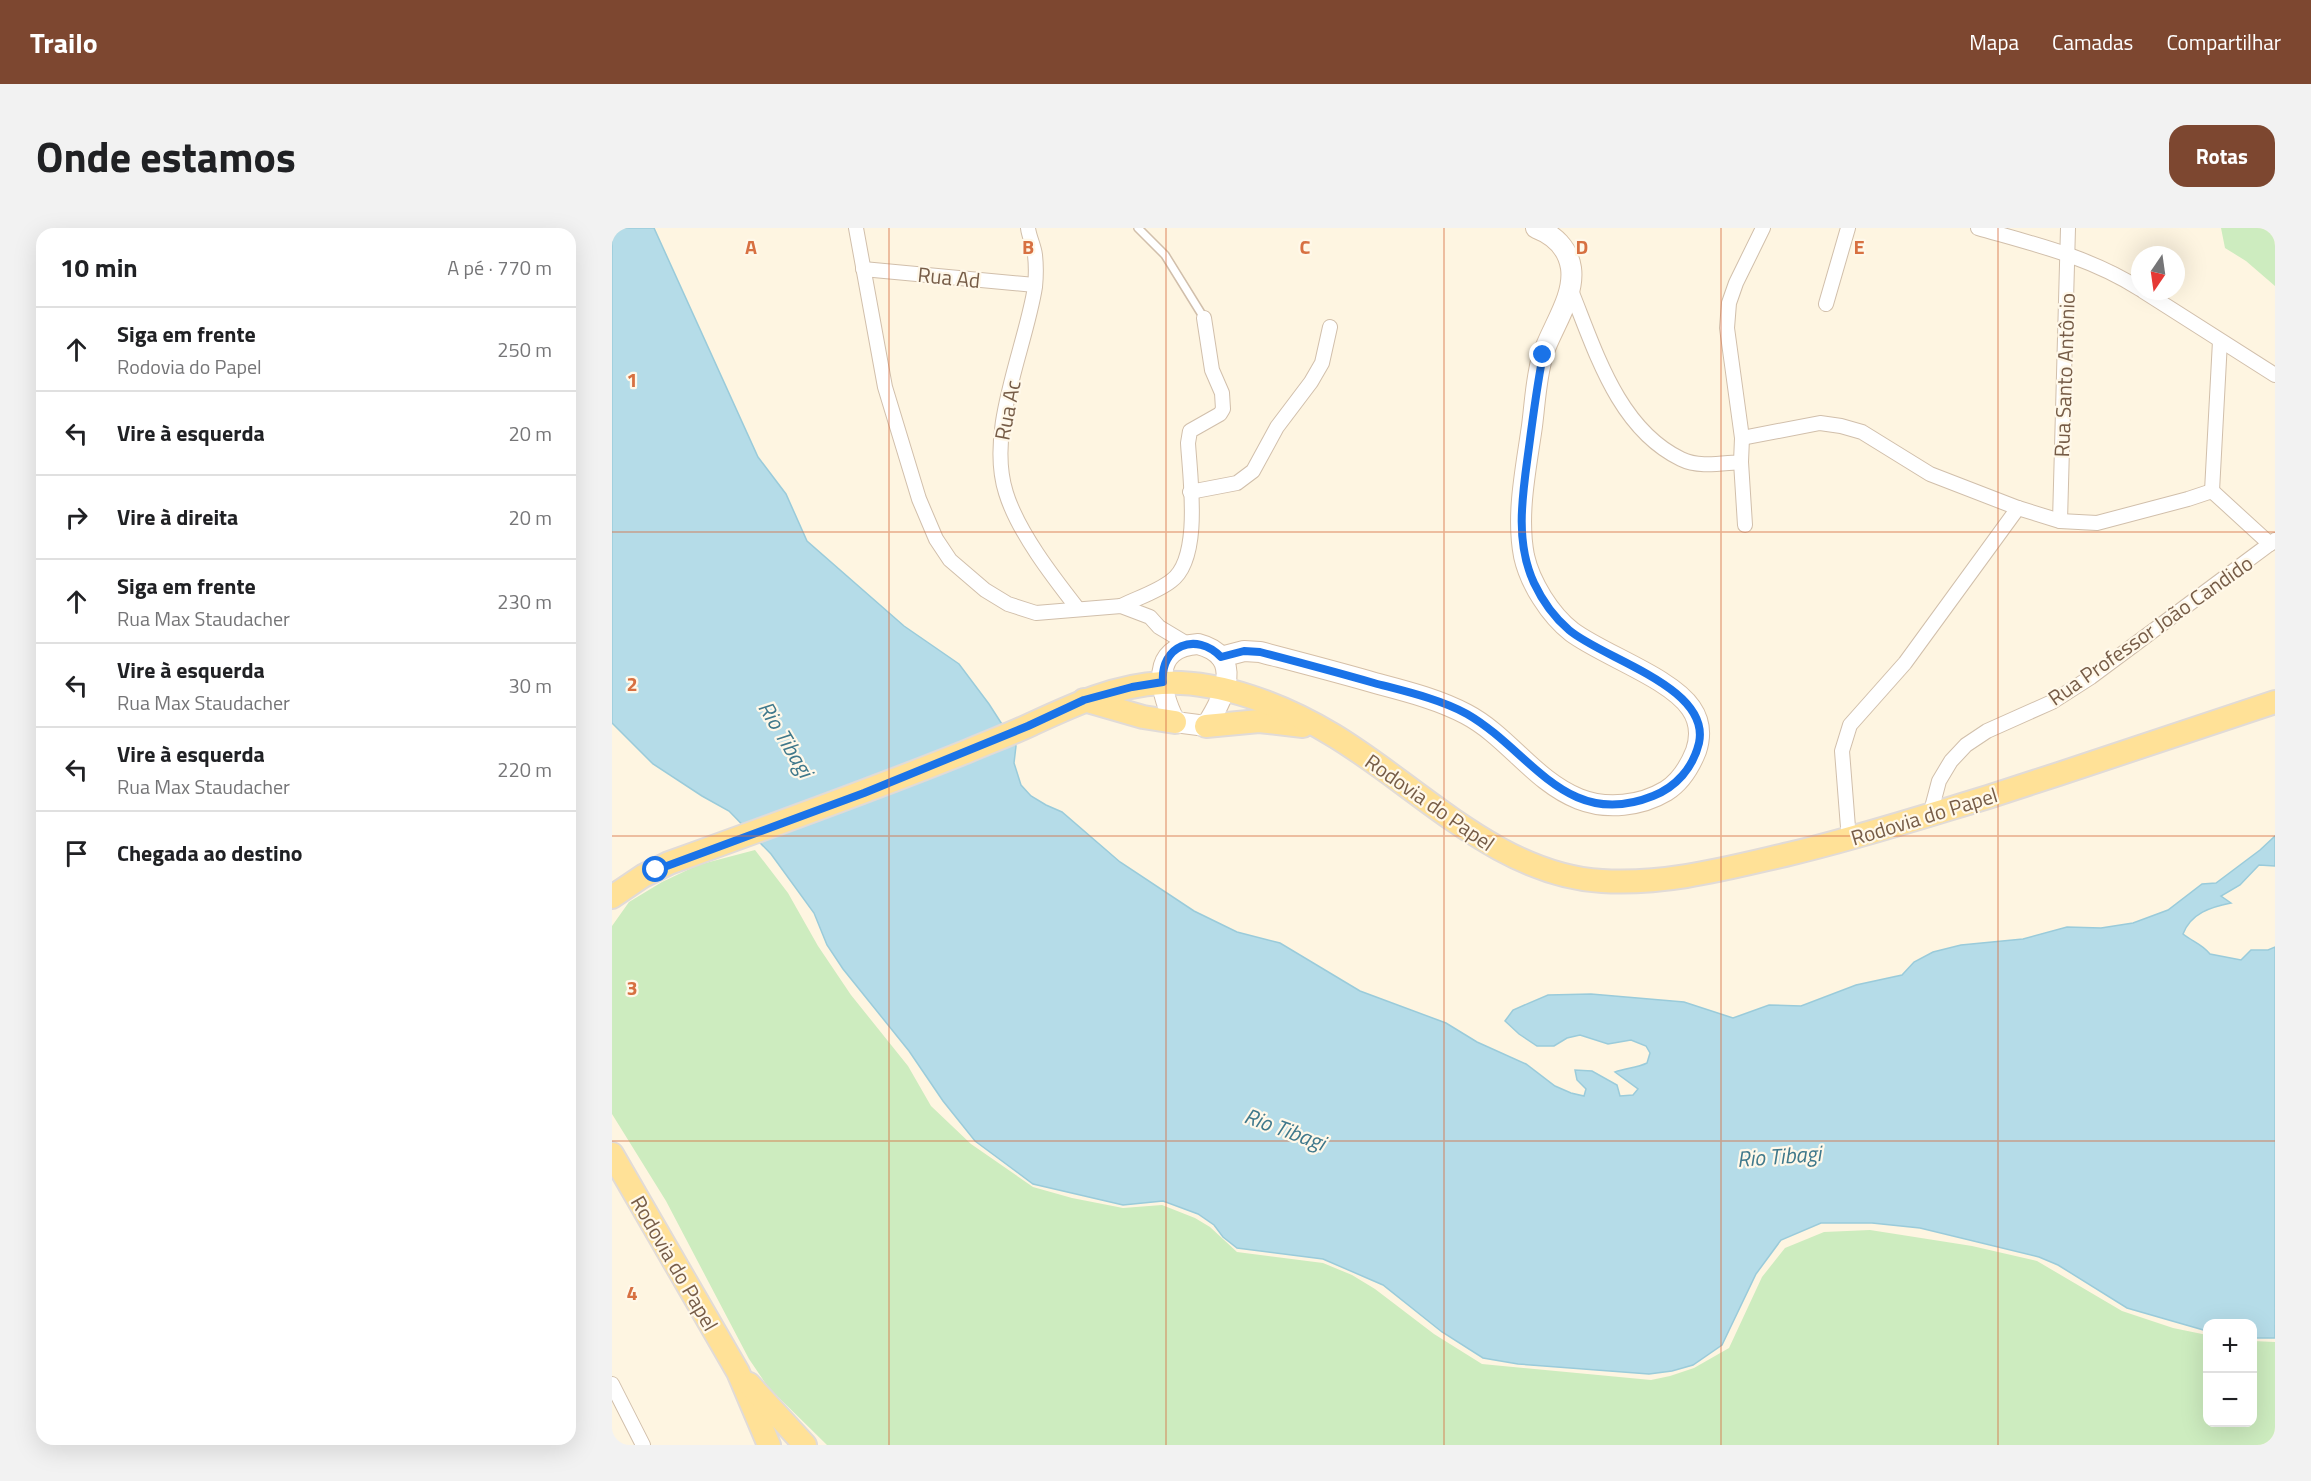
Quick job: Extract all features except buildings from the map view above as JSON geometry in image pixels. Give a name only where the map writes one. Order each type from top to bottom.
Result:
[{"type":"main road","points":[[1221,657],[1244,651],[1260,652],[1413,693],[1467,714],[1502,741],[1536,772],[1579,799],[1610,806],[1635,803],[1667,790],[1688,770],[1699,742],[1699,723],[1690,706],[1666,685],[1597,648],[1570,630],[1550,609],[1534,584],[1524,557],[1521,509],[1536,393],[1543,355],[1570,288],[1571,269],[1565,249],[1548,233],[1536,228]]},
{"type":"main road","points":[[1175,722],[1163,695],[1163,668],[1169,655],[1178,648],[1189,645],[1206,646],[1221,657],[1227,672],[1225,689],[1217,709],[1206,726]]},
{"type":"main road","name":"Rodovia do Papel","points":[[612,897],[643,876],[669,864],[864,793],[1028,726],[1084,700],[1132,687],[1163,682],[1225,689],[1268,702],[1334,735],[1508,855],[1558,874],[1600,881],[1646,881],[1696,875],[1849,840],[2105,760],[2275,702]]},
{"type":"main road","points":[[1084,700],[1143,717],[1175,722],[1206,726],[1259,721],[1299,725],[1334,735]]},
{"type":"main road","name":"Rodovia do Papel","points":[[612,1154],[738,1372],[769,1445]]},
{"type":"main road","name":"Rodovia do Papel","points":[[738,1372],[805,1445]]},
{"type":"street","points":[[856,228],[885,387],[919,499],[936,539],[950,560],[985,590],[1008,604],[1036,613],[1121,606],[1171,582],[1183,570],[1191,527],[1188,443],[1190,430],[1220,414],[1223,409],[1222,393],[1212,370],[1204,318]]},
{"type":"street","name":"Rua Ac","points":[[1028,228],[1035,254],[1035,285],[1010,390],[999,450],[1006,493],[1022,527],[1078,609]]},
{"type":"street","points":[[1745,525],[1741,462],[1742,438],[1727,328],[1729,303],[1736,283],[1763,228]]},
{"type":"street","points":[[1826,304],[1848,228]]},
{"type":"street","points":[[1978,228],[2089,261],[2131,284]]},
{"type":"street","name":"Rua Santo Antônio","points":[[2060,521],[2068,228]]},
{"type":"street","name":"Rua Ad","points":[[863,269],[1035,285]]},
{"type":"street","points":[[1570,288],[1606,376],[1624,407],[1651,439],[1682,460],[1707,465],[1741,462]]},
{"type":"street","points":[[2156,300],[2275,375]]},
{"type":"street","points":[[1190,492],[1237,483],[1253,471],[1277,427],[1311,382],[1322,363],[1330,327]]},
{"type":"street","points":[[2212,491],[2220,341]]},
{"type":"street","points":[[1742,438],[1820,423],[1841,426],[1862,432],[1930,474],[2018,508],[2060,521],[2097,523],[2188,500],[2212,491]]},
{"type":"street","points":[[2212,491],[2273,542]]},
{"type":"street","points":[[1849,840],[1842,751],[1850,725],[1905,663],[2018,508]]},
{"type":"street","name":"Rua Professor João Candido","points":[[1930,815],[1939,781],[1966,745],[1987,731],[2052,702],[2071,690],[2273,542]]},
{"type":"street","points":[[1121,606],[1150,617],[1159,627],[1189,645]]},
{"type":"street","points":[[1159,627],[1169,655]]},
{"type":"street","points":[[612,1384],[644,1445]]},
{"type":"lane","points":[[1138,228],[1165,255],[1204,318]]},
{"type":"green space","points":[[2221,228],[2275,228],[2275,286],[2246,261],[2225,248]]},
{"type":"green space","points":[[755,850],[788,893],[818,946],[851,995],[908,1066],[931,1106],[971,1144],[1033,1187],[1072,1198],[1123,1208],[1162,1205],[1195,1218],[1210,1227],[1237,1252],[1323,1263],[1352,1275],[1375,1289],[1434,1334],[1482,1364],[1651,1380],[1694,1368],[1729,1348],[1762,1277],[1785,1248],[1824,1232],[1870,1230],[1972,1246],[2037,1261],[2122,1311],[2173,1328],[2203,1334],[2203,1427],[2257,1427],[2257,1341],[2275,1342],[2275,1445],[827,1445],[768,1387],[749,1359],[666,1201],[612,1114],[612,926],[629,902],[662,882],[698,865]]},
{"type":"water","name":"Rio Tibagi","points":[[612,228],[654,228],[758,457],[786,494],[807,541],[904,626],[959,664],[989,704],[1016,746],[1014,763],[1021,785],[1031,796],[1062,812],[1120,862],[1194,911],[1237,932],[1280,943],[1360,991],[1446,1023],[1477,1042],[1526,1064],[1555,1086],[1571,1093],[1584,1096],[1586,1089],[1577,1080],[1575,1070],[1592,1071],[1617,1085],[1620,1096],[1633,1095],[1638,1089],[1615,1072],[1647,1063],[1650,1053],[1646,1046],[1631,1040],[1608,1044],[1580,1035],[1567,1038],[1554,1046],[1537,1046],[1505,1021],[1513,1010],[1548,995],[1591,994],[1684,1002],[1733,1018],[1769,1005],[1801,1006],[1856,985],[1902,975],[1914,962],[1933,952],[1961,945],[2023,939],[2067,927],[2101,928],[2133,923],[2168,910],[2202,884],[2216,883],[2275,836],[2275,866],[2259,865],[2240,885],[2221,896],[2231,903],[2202,912],[2191,921],[2183,934],[2210,954],[2241,960],[2251,950],[2268,950],[2275,947],[2275,1338],[2257,1338],[2257,1319],[2203,1319],[2203,1330],[2127,1308],[2058,1265],[2039,1257],[1920,1228],[1872,1223],[1821,1223],[1781,1240],[1756,1274],[1722,1345],[1693,1365],[1649,1374],[1518,1364],[1483,1358],[1442,1332],[1383,1285],[1323,1259],[1237,1248],[1223,1237],[1214,1225],[1198,1214],[1163,1201],[1123,1205],[1033,1184],[975,1141],[943,1101],[909,1051],[843,969],[827,945],[814,913],[771,854],[729,811],[653,764],[612,723]]},
{"type":"route","points":[[656,870],[864,793],[1028,726],[1084,700],[1132,687],[1163,682],[1165,661],[1173,651],[1183,645],[1206,646],[1221,657],[1244,651],[1260,652],[1413,693],[1467,714],[1502,741],[1536,772],[1579,799],[1610,806],[1635,803],[1667,790],[1688,770],[1699,742],[1699,723],[1690,706],[1666,685],[1597,648],[1570,630],[1550,609],[1534,584],[1524,557],[1521,509],[1543,355]]}]
